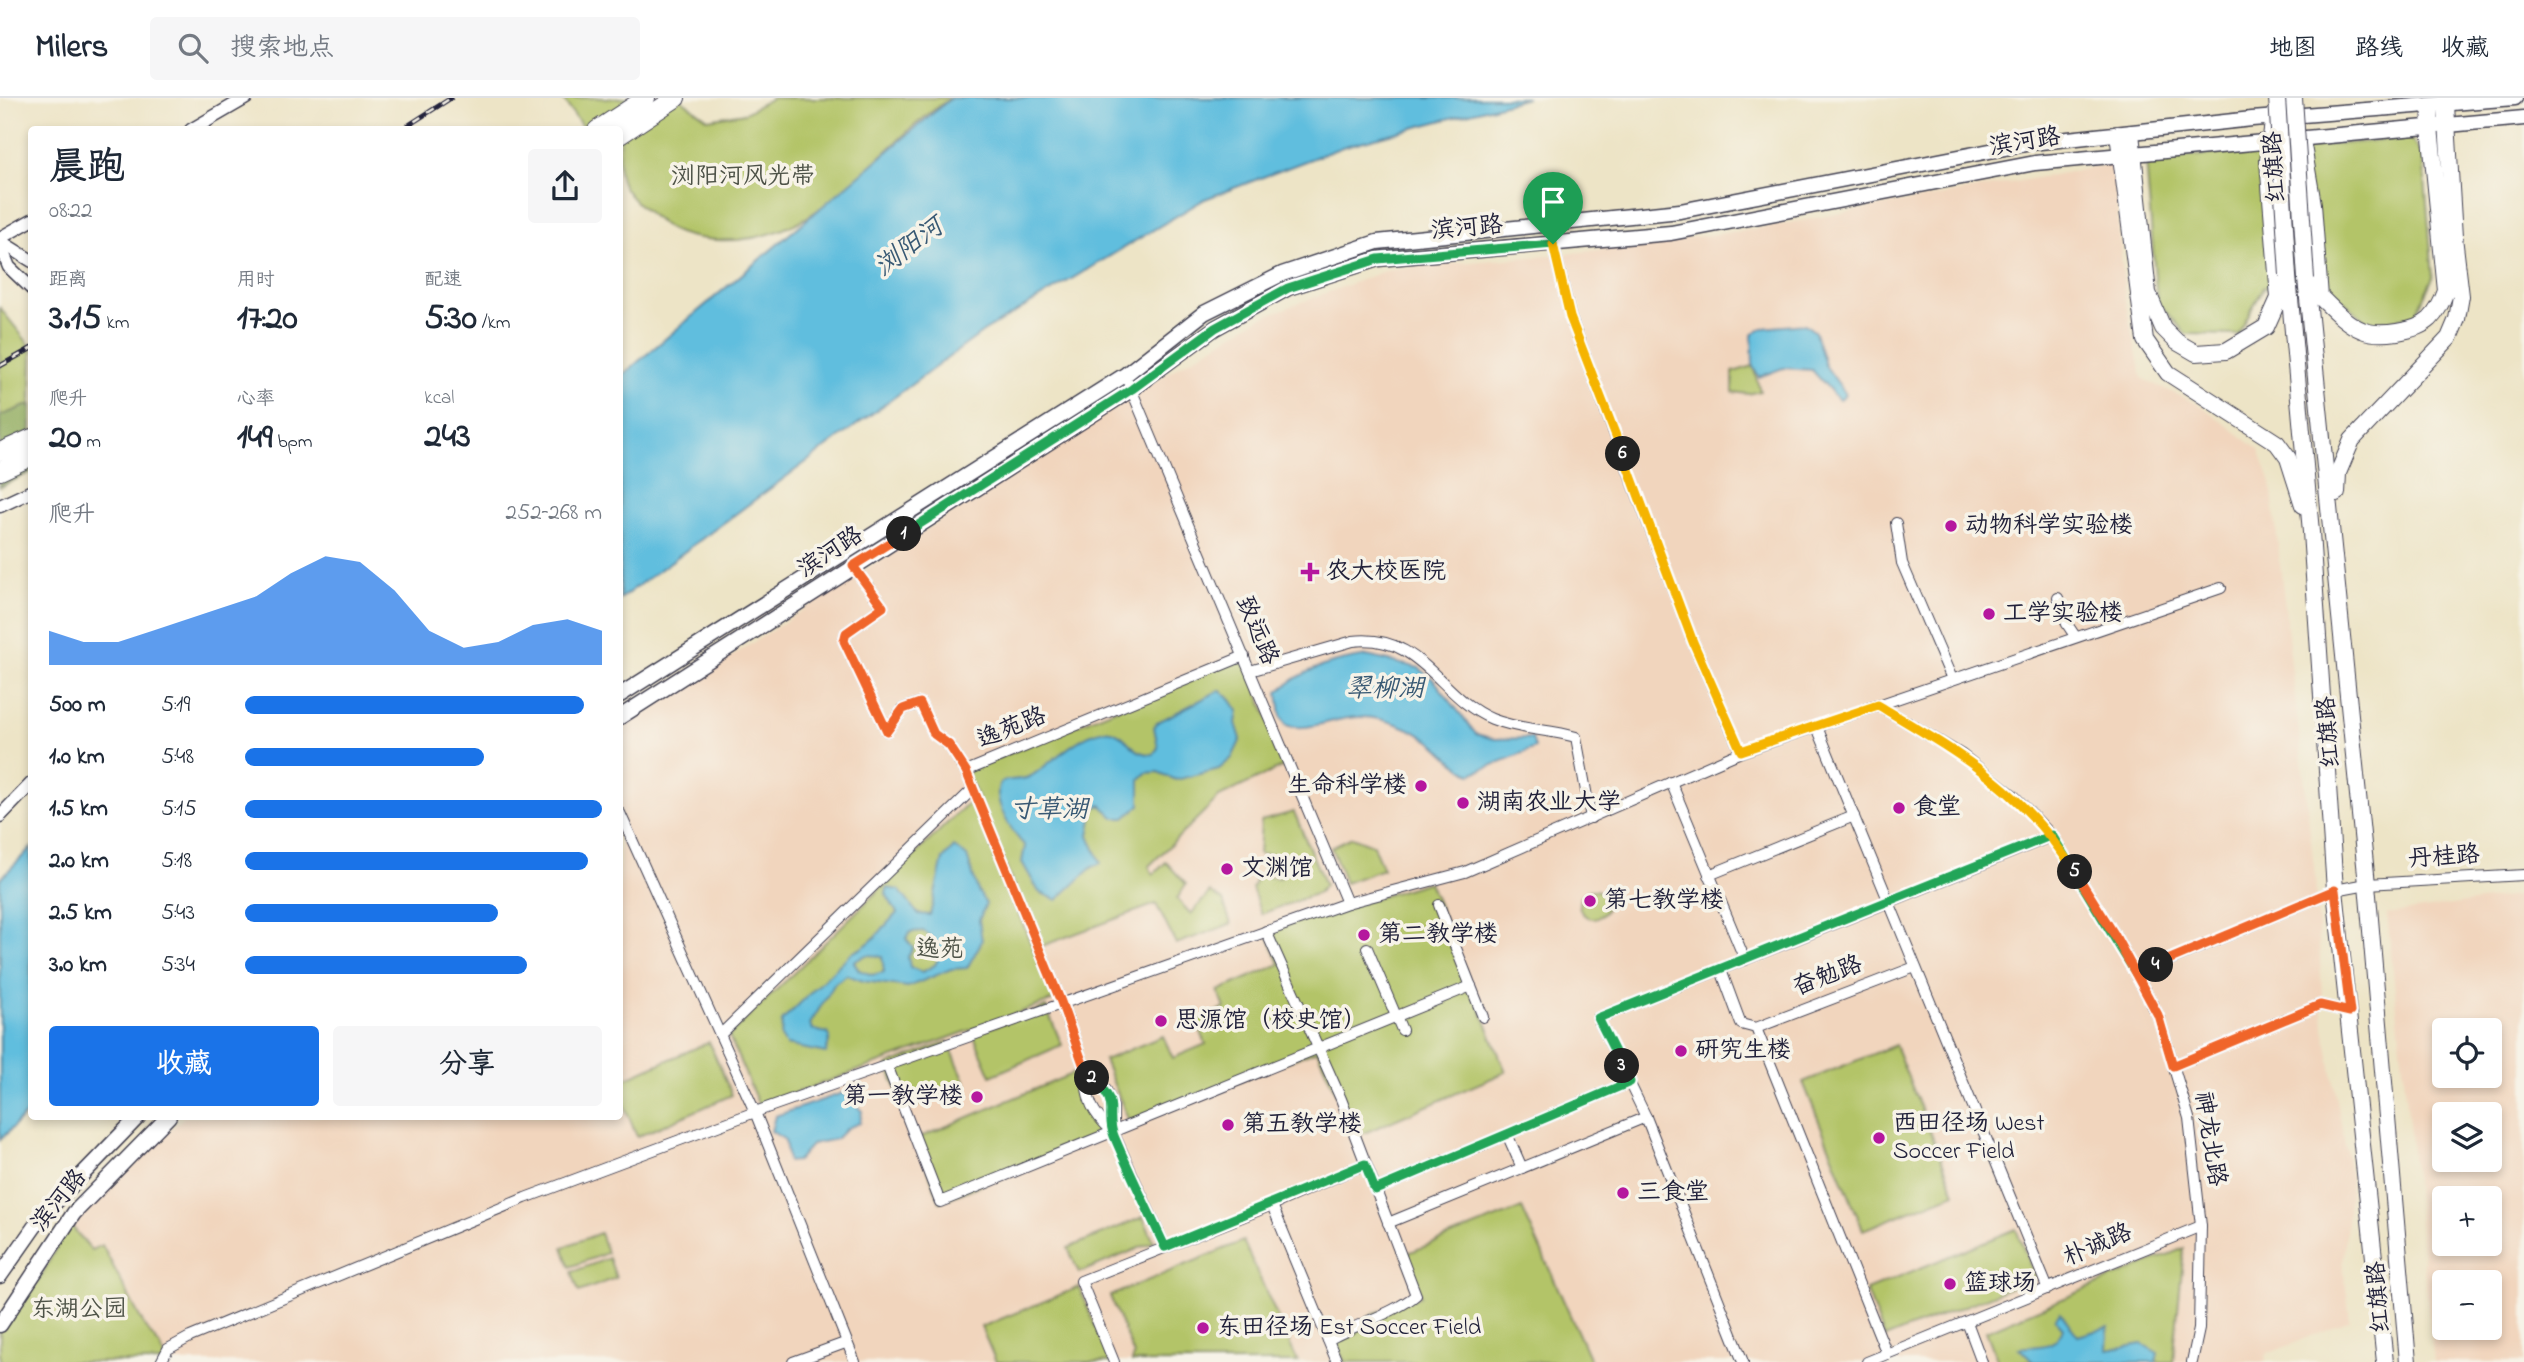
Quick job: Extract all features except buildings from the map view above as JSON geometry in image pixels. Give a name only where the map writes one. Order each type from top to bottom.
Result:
[{"type":"highway","points":[[603,126],[646,98]]},
{"type":"highway","points":[[623,133],[676,98]]},
{"type":"highway","points":[[0,452],[28,440]]},
{"type":"highway","points":[[0,471],[28,458]]},
{"type":"main road","points":[[2124,134],[2148,293],[2154,314],[2177,342],[2196,354],[2226,351],[2266,327],[2279,298],[2267,161],[2276,98]]},
{"type":"main road","name":"红旗路","points":[[2276,98],[2288,276],[2311,532],[2335,890],[2385,1362]]},
{"type":"main road","points":[[2294,98],[2313,204],[2320,297],[2363,331],[2389,332],[2428,321],[2440,306],[2446,291],[2439,106]]},
{"type":"main road","name":"红旗路","points":[[2294,98],[2306,279],[2334,530],[2408,1362]]},
{"type":"main road","name":"滨河路","points":[[623,693],[1125,375],[1203,313],[1282,274],[1377,242],[1680,211],[2031,144],[2252,119],[2515,98]]},
{"type":"main road","name":"滨河路","points":[[623,715],[1132,389],[1215,328],[1288,288],[1378,259],[1671,233],[2035,163],[2524,118]]},
{"type":"main road","points":[[2334,530],[2338,473],[2352,440],[2449,338],[2458,319],[2461,296],[2438,127]]},
{"type":"main road","points":[[2128,153],[2138,307],[2145,340],[2168,373],[2277,443],[2288,458],[2311,532]]},
{"type":"main road","name":"滨河路","points":[[0,1276],[42,1216],[135,1120]]},
{"type":"main road","name":"滨河路","points":[[0,1325],[74,1213],[165,1120]]},
{"type":"street","points":[[198,126],[246,98]]},
{"type":"street","points":[[0,241],[28,223]]},
{"type":"street","points":[[0,241],[28,258]]},
{"type":"street","points":[[0,241],[9,267],[28,285]]},
{"type":"street","points":[[1553,244],[1570,317],[1693,642],[1741,751]]},
{"type":"street","name":"致远路","points":[[1125,375],[1346,903]]},
{"type":"street","points":[[0,506],[28,493]]},
{"type":"street","points":[[1896,523],[1902,563],[1952,680]]},
{"type":"street","points":[[853,566],[883,607],[846,633],[844,641],[887,731],[903,709],[920,703],[934,734],[949,745],[966,771]]},
{"type":"street","points":[[161,1362],[168,1349],[190,1337],[525,1198],[1061,1002],[1346,903],[1465,872],[1741,751],[2221,587]]},
{"type":"street","points":[[2058,598],[2067,624],[2075,636]]},
{"type":"street","points":[[1250,671],[1353,641],[1368,639],[1398,647],[1424,662],[1455,693],[1492,719],[1576,737],[1591,818]]},
{"type":"street","name":"逸苑路","points":[[1165,1247],[1113,1132],[1113,1107],[1105,1090],[1086,1072],[1061,1002],[966,771],[1244,656]]},
{"type":"street","name":"神龙北路","points":[[1878,705],[1962,755],[2013,795],[2052,835],[2158,1015],[2189,1118],[2200,1226],[2199,1329],[2192,1362]]},
{"type":"street","points":[[1817,727],[2049,1289]]},
{"type":"street","points":[[1671,782],[1745,960]]},
{"type":"street","points":[[0,816],[28,787]]},
{"type":"street","points":[[720,1035],[974,788]]},
{"type":"street","points":[[1709,874],[1854,816]]},
{"type":"street","points":[[623,820],[755,1112],[855,1362]]},
{"type":"street","points":[[1743,1362],[1646,1117],[1598,1018],[2052,835]]},
{"type":"street","name":"丹桂路","points":[[2136,974],[2335,890],[2367,884],[2524,875]]},
{"type":"street","points":[[1439,905],[1483,1017]]},
{"type":"street","points":[[1266,931],[1365,1164],[1416,1295],[1405,1305],[1357,1323],[1328,1340]]},
{"type":"street","points":[[1367,948],[1402,1030]]},
{"type":"street","name":"奋勉路","points":[[1756,1028],[1915,967]]},
{"type":"street","points":[[1721,970],[1741,1024],[1756,1028],[1887,1354]]},
{"type":"street","points":[[887,1065],[940,1202],[1471,986]]},
{"type":"street","points":[[2173,1066],[2320,1005],[2350,1012]]},
{"type":"street","points":[[1086,1072],[1086,1096],[1093,1114],[1113,1132]]},
{"type":"street","points":[[1375,1190],[1630,1082]]},
{"type":"street","points":[[1388,1223],[1646,1117]]},
{"type":"street","points":[[1507,1134],[1522,1168]]},
{"type":"street","points":[[1114,1362],[1081,1280],[1272,1205],[1365,1164]]},
{"type":"street","points":[[1272,1205],[1337,1362]]},
{"type":"street","name":"朴诚路","points":[[2049,1289],[2200,1226]]},
{"type":"street","name":"朴诚路","points":[[1867,1362],[2055,1287],[2049,1289]]},
{"type":"street","points":[[1966,1322],[1982,1362]]},
{"type":"street","points":[[793,1362],[845,1342]]},
{"type":"shaded area","name":"湖南农业大学","points":[[2113,164],[2125,301],[2142,378],[2203,407],[2259,450],[2271,483],[2315,877],[2324,1028],[2351,1179],[2343,1264],[2350,1320],[2265,1355],[2266,1362],[161,1362],[56,1240],[181,1120],[623,1120],[623,727],[1168,373],[1260,318],[1390,269],[1567,254],[1755,229]]},
{"type":"shaded area","points":[[2524,895],[2524,1362],[2434,1362],[2387,914]]},
{"type":"green space","name":"浏阳河风光带","points":[[562,98],[679,98],[708,119],[745,113],[772,98],[951,98],[922,119],[817,211],[787,228],[754,238],[717,240],[696,237],[681,234],[662,224],[637,203],[623,186],[623,126],[582,126]]},
{"type":"green space","points":[[2410,138],[2423,155],[2433,277],[2415,316],[2368,323],[2329,288],[2264,287],[2238,335],[2186,334],[2157,302],[2146,160]]},
{"type":"green space","points":[[0,308],[28,343],[28,405],[0,417]]},
{"type":"green space","points":[[1753,366],[1760,391],[1748,394],[1733,392],[1733,372]]},
{"type":"green space","points":[[28,405],[28,473],[0,487],[0,416]]},
{"type":"green space","points":[[1244,656],[1286,765],[1219,797],[1149,866],[1153,875],[1166,862],[1186,884],[1177,899],[1191,914],[1210,892],[1223,901],[1231,924],[1176,944],[1156,904],[1039,947],[966,771]]},
{"type":"green space","name":"逸苑","points":[[972,799],[1054,1000],[759,1106],[729,1036]]},
{"type":"green space","points":[[1294,812],[1325,885],[1318,893],[1261,914],[1252,888],[1257,876],[1280,878],[1282,855],[1259,854],[1261,821]]},
{"type":"green space","points":[[1352,837],[1373,845],[1383,869],[1345,883],[1331,847]]},
{"type":"green space","points":[[1429,882],[1506,1072],[1355,1137],[1317,1050],[1130,1124],[1104,1060],[1163,1036],[1173,1058],[1206,1044],[1196,1020],[1225,1008],[1218,991],[1280,964],[1266,931]]},
{"type":"green space","points":[[1593,890],[1603,894],[1607,904],[1603,914],[1593,918],[1583,914],[1579,904],[1583,894]]},
{"type":"green space","points":[[1046,1007],[1062,1045],[991,1076],[973,1034]]},
{"type":"green space","points":[[709,1042],[732,1095],[637,1137],[623,1102],[623,1080]]},
{"type":"green space","points":[[948,1042],[967,1085],[905,1111],[887,1065]]},
{"type":"green space","name":"西田径场 West Soccer Field","points":[[1895,1045],[1955,1193],[1863,1230],[1803,1082]]},
{"type":"green space","points":[[1074,1073],[1099,1136],[940,1202],[916,1139]]},
{"type":"green space","points":[[1522,1208],[1591,1362],[1345,1362],[1334,1341],[1375,1313],[1421,1296],[1403,1255]]},
{"type":"green space","points":[[1143,1217],[1154,1242],[1079,1273],[1068,1248]]},
{"type":"green space","name":"东湖公园","points":[[69,1223],[91,1250],[102,1245],[146,1329],[161,1347],[167,1362],[0,1362],[0,1332],[43,1273]]},
{"type":"green space","name":"篮球场","points":[[2016,1229],[2035,1278],[1885,1338],[1866,1290]]},
{"type":"green space","points":[[600,1233],[607,1253],[570,1267],[563,1247]]},
{"type":"green space","name":"东田径场 Est Soccer Field","points":[[1243,1241],[1298,1362],[1132,1362],[1134,1355],[1110,1296]]},
{"type":"green space","points":[[2184,1248],[2173,1362],[1998,1362],[1986,1331]]},
{"type":"green space","points":[[609,1258],[616,1278],[579,1292],[572,1272]]},
{"type":"green space","points":[[1079,1287],[1110,1362],[996,1362],[981,1327]]},
{"type":"water","name":"浏阳河","points":[[951,98],[1527,98],[1345,146],[1205,199],[983,332],[623,597],[623,374]]},
{"type":"water","points":[[1805,324],[1815,332],[1825,365],[1845,393],[1839,400],[1812,370],[1783,368],[1759,377],[1753,366],[1752,334],[1763,328]]},
{"type":"water","name":"翠柳湖","points":[[1367,656],[1419,668],[1434,680],[1476,734],[1495,739],[1532,738],[1535,748],[1471,774],[1433,743],[1389,722],[1352,717],[1314,726],[1286,725],[1281,716],[1278,692],[1298,677],[1319,667]]},
{"type":"water","name":"寸草湖","points":[[1220,690],[1229,697],[1238,711],[1236,723],[1241,739],[1232,758],[1219,769],[1176,780],[1158,772],[1146,773],[1140,779],[1140,805],[1125,818],[1115,818],[1101,805],[1094,808],[1089,835],[1101,863],[1091,868],[1057,900],[1039,892],[1022,862],[1025,846],[1009,825],[1001,807],[998,798],[1000,783],[1031,776],[1080,740],[1101,731],[1117,733],[1140,752],[1153,754],[1158,748],[1154,727],[1156,723]]},
{"type":"water","points":[[954,847],[967,856],[978,891],[986,904],[979,920],[982,941],[967,968],[951,969],[908,987],[863,981],[847,975],[835,983],[810,1024],[813,1030],[828,1033],[830,1037],[826,1053],[786,1045],[781,1037],[782,1021],[851,953],[871,941],[897,913],[886,894],[887,888],[899,890],[918,914],[930,915],[943,859]],"holes":[[[923,931],[938,945],[939,954],[935,965],[922,972],[910,967],[908,957],[913,948],[906,939],[910,932]],[[866,955],[882,956],[884,972],[872,975],[859,970],[854,962]]]},
{"type":"water","points":[[28,851],[28,1112],[0,1140],[0,879]]},
{"type":"water","points":[[843,1093],[862,1111],[860,1123],[847,1128],[836,1139],[812,1144],[797,1161],[788,1162],[785,1140],[771,1131],[775,1116]]},
{"type":"water","points":[[2060,1312],[2078,1336],[2108,1327],[2107,1350],[2142,1344],[2158,1353],[2156,1362],[2033,1362],[2019,1348],[2046,1345],[2055,1340],[2063,1328],[2055,1319]]},
{"type":"railway","points":[[407,126],[451,98]]},
{"type":"railway","points":[[0,366],[28,350]]},
{"type":"place","name":"动物科学实验楼","points":[[1951,526]]},
{"type":"place","name":"农大校医院","points":[[1310,572]]},
{"type":"place","name":"工学实验楼","points":[[1989,614]]},
{"type":"place","name":"生命科学楼","points":[[1421,786]]},
{"type":"place","name":"湖南农业大学","points":[[1463,803]]},
{"type":"place","name":"食堂","points":[[1899,808]]},
{"type":"place","name":"文渊馆","points":[[1227,869]]},
{"type":"place","name":"第七教学楼","points":[[1590,901]]},
{"type":"place","name":"第二教学楼","points":[[1364,935]]},
{"type":"place","name":"思源馆（校史馆）","points":[[1161,1021]]},
{"type":"place","name":"研究生楼","points":[[1681,1051]]},
{"type":"place","name":"第一教学楼","points":[[977,1097]]},
{"type":"place","name":"第五教学楼","points":[[1228,1125]]},
{"type":"place","name":"西田径场 West Soccer Field","points":[[1879,1138]]},
{"type":"place","name":"三食堂","points":[[1623,1193]]},
{"type":"place","name":"篮球场","points":[[1950,1284]]},
{"type":"place","name":"东田径场 Est Soccer Field","points":[[1203,1328]]},
{"type":"route","points":[[1553,244],[1378,259],[1288,288],[1215,328],[1132,389],[853,566],[883,607],[846,633],[844,641],[887,731],[903,709],[920,703],[934,734],[949,745],[966,771],[1061,1002],[1086,1072],[1105,1090],[1113,1107],[1113,1132],[1165,1247],[1272,1205],[1365,1164],[1375,1190],[1630,1082],[1605,1027],[1598,1018],[2052,835],[2136,974],[2335,890],[2350,1012],[2320,1005],[2173,1066],[2158,1015],[2136,974],[2114,934],[2052,835],[2013,795],[1962,755],[1878,705],[1741,751],[1693,642],[1570,317],[1553,244]]}]
